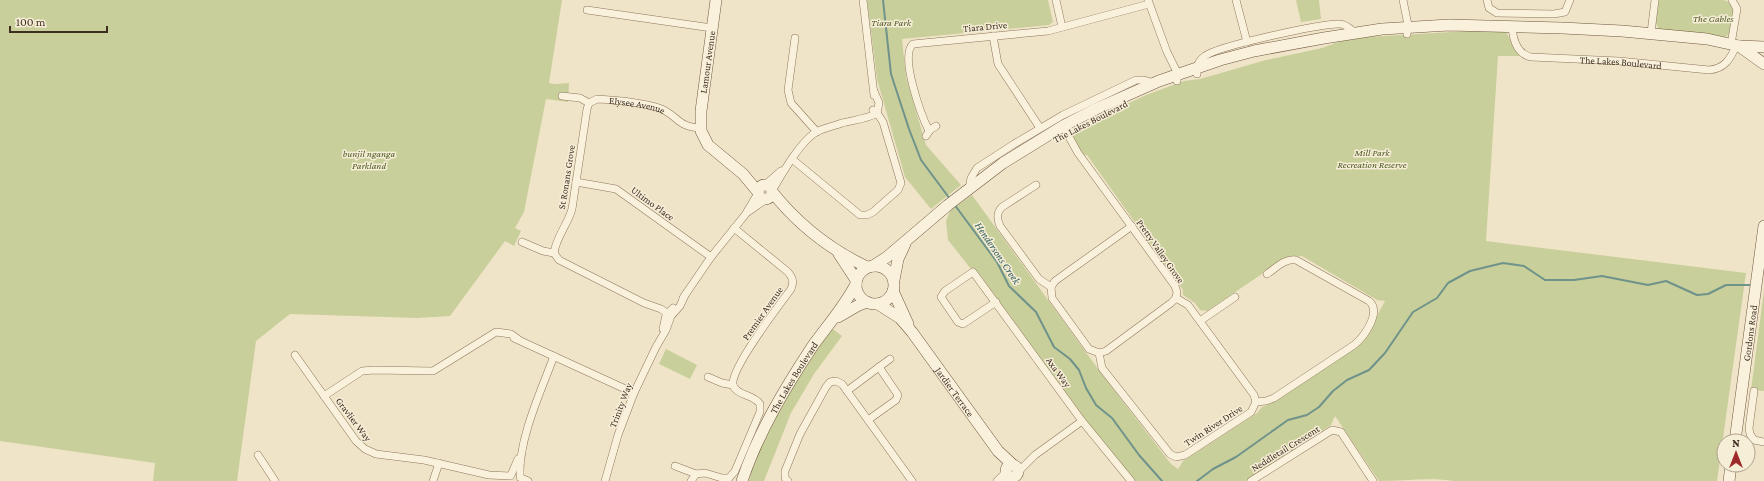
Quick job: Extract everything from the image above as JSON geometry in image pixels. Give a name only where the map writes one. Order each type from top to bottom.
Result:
[{"type":"street","name":"Lamour Avenue","points":[[700,126],[716,0]]},
{"type":"street","points":[[792,159],[858,213],[864,216],[878,208],[898,190],[901,183],[883,122],[875,111],[863,0]]},
{"type":"street","points":[[1056,0],[1062,27]]},
{"type":"street","points":[[1236,0],[1247,42]]},
{"type":"street","points":[[1487,0],[1489,8],[1497,13],[1554,14],[1565,12],[1569,6],[1570,0]]},
{"type":"street","points":[[1651,33],[1655,0]]},
{"type":"street","points":[[1735,1],[1737,8],[1735,45]]},
{"type":"street","points":[[1148,2],[1176,77]]},
{"type":"street","name":"Tiara Drive","points":[[936,126],[928,134],[912,80],[908,53],[910,46],[922,42],[1043,31],[1062,27],[1148,2]]},
{"type":"street","points":[[1404,2],[1402,15],[1406,29]]},
{"type":"street","points":[[587,10],[712,28]]},
{"type":"street","name":"The Lakes Boulevard","points":[[1197,71],[1200,60],[1207,54],[1247,42],[1299,30],[1337,24],[1347,26],[1356,33]]},
{"type":"street","name":"The Lakes Boulevard","points":[[870,266],[888,257],[969,189],[1102,106],[1154,83],[1275,47],[1356,33],[1449,25],[1589,29],[1651,33],[1707,39],[1735,45],[1764,47]]},
{"type":"street","name":"The Lakes Boulevard","points":[[1512,27],[1514,39],[1521,52],[1531,57],[1619,61],[1709,70],[1726,64],[1735,45]]},
{"type":"street","points":[[993,36],[998,64],[1040,128]]},
{"type":"street","points":[[795,38],[788,98],[817,132]]},
{"type":"street","name":"The Lakes Boulevard","points":[[1735,45],[1764,64]]},
{"type":"street","name":"The Lakes Boulevard","points":[[1065,129],[1117,106],[1176,77]]},
{"type":"street","name":"The Lakes Boulevard","points":[[969,189],[971,178],[977,168],[1040,128],[1129,82],[1139,80],[1154,83]]},
{"type":"street","name":"Elysee Avenue","points":[[562,96],[582,99],[589,103],[597,99],[653,107],[665,111],[688,128],[700,126]]},
{"type":"street","name":"St Ronans Grove","points":[[554,253],[555,246],[570,215],[589,103]]},
{"type":"street","points":[[765,192],[808,140],[817,132],[875,111]]},
{"type":"street","points":[[700,126],[704,139],[708,145],[835,250],[870,266],[884,268],[888,271],[894,280],[894,292],[888,300],[878,304],[867,302],[859,295],[856,282],[835,250]]},
{"type":"street","name":"Pretty Valley Grove","points":[[1065,129],[1078,153],[1175,286],[1177,292],[1176,298],[1188,305],[1254,396],[1256,402]]},
{"type":"street","name":"Ultimo Place","points":[[576,182],[616,189],[711,257]]},
{"type":"street","points":[[1036,185],[1002,207],[998,212],[997,219],[1000,226],[1039,279],[1051,287]]},
{"type":"street","name":"Trinity Way","points":[[605,481],[618,435],[634,393],[660,339],[666,330],[668,315],[680,306],[685,295],[711,257],[765,192]]},
{"type":"street","points":[[1132,226],[1055,281],[1051,287],[1052,298],[1089,349],[1099,353],[1106,350],[1176,298]]},
{"type":"street","name":"Gordons Road","points":[[1736,433],[1764,226]]},
{"type":"street","name":"Premier Avenue","points":[[733,385],[734,375],[742,361],[793,283],[792,276],[788,272],[734,228]]},
{"type":"street","name":"The Lakes Boulevard","points":[[894,280],[898,259],[908,240]]},
{"type":"street","points":[[522,242],[543,251],[554,253],[559,260],[644,303],[660,313],[668,315]]},
{"type":"street","name":"Twin River Drive","points":[[1099,353],[1102,368],[1170,454],[1176,457],[1185,455],[1251,412],[1256,402],[1274,398],[1354,345],[1363,335],[1374,315],[1375,311],[1373,305],[1369,301],[1296,260],[1285,261],[1267,274]]},
{"type":"street","points":[[856,282],[859,275],[870,266]]},
{"type":"street","name":"Axa Way","points":[[996,302],[966,323],[958,322],[943,302],[941,295],[974,272],[996,302],[1082,421],[1131,481]]},
{"type":"street","name":"The Lakes Boulevard","points":[[742,481],[753,451],[788,384],[850,296],[856,282]]},
{"type":"street","name":"Jardier Terrace","points":[[894,292],[912,332]]},
{"type":"street","points":[[1200,322],[1235,297]]},
{"type":"street","name":"The Lakes Boulevard","points":[[830,324],[844,313],[867,302]]},
{"type":"street","name":"Jardier Terrace","points":[[878,304],[895,315],[912,332],[1013,474]]},
{"type":"street","points":[[324,396],[358,372],[366,370],[433,371],[485,340],[500,335],[518,339],[634,393]]},
{"type":"street","name":"Gravlier Way","points":[[295,355],[356,442],[365,449],[376,454],[439,464],[489,475],[510,477],[517,475],[520,479]]},
{"type":"street","points":[[510,477],[521,454],[532,416],[554,356]]},
{"type":"street","points":[[847,391],[890,359]]},
{"type":"street","points":[[868,420],[896,400],[898,396],[896,390],[879,367]]},
{"type":"street","points":[[675,466],[696,474],[705,473],[726,478],[732,476],[760,412],[760,404],[758,401],[737,391],[733,385],[722,383],[708,377]]},
{"type":"street","points":[[788,481],[785,478],[784,471],[794,448],[826,387],[832,382],[836,381],[840,382],[847,391],[912,481]]},
{"type":"street","points":[[1754,391],[1749,431],[1752,438],[1761,442]]},
{"type":"street","points":[[997,481],[1013,474],[1035,455],[1082,421]]},
{"type":"street","name":"Neddletail Crescent","points":[[1251,481],[1293,453],[1332,430],[1341,432],[1373,481]]},
{"type":"street","name":"The Lakes Boulevard","points":[[748,481],[762,434]]},
{"type":"street","points":[[521,454],[520,479],[528,481]]},
{"type":"street","points":[[258,455],[275,481]]},
{"type":"street","points":[[433,481],[439,464]]},
{"type":"street","points":[[691,481],[696,474]]},
{"type":"street","name":"Gravlier Way","points":[[489,475],[504,481]]},
{"type":"green space","name":"bunjil nganga Parkland","points":[[0,0],[562,0],[549,83],[569,83],[568,102],[546,99],[524,212],[515,228],[521,231],[514,246],[505,241],[450,316],[417,318],[290,314],[256,341],[237,481],[153,481],[155,463],[0,441]]},
{"type":"green space","name":"Tiara Park","points":[[867,0],[1048,0],[1053,22],[1049,25],[902,39],[906,77],[926,145],[961,185],[931,209],[905,177],[877,79]]},
{"type":"green space","points":[[1296,0],[1319,0],[1321,19],[1301,22]]},
{"type":"green space","name":"The Gables","points":[[1659,0],[1726,1],[1731,5],[1733,13],[1729,34],[1725,37],[1659,29],[1655,22]]},
{"type":"green space","name":"Mill Park Recreation Reserve","points":[[1504,29],[1520,56],[1498,56],[1486,241],[1746,273],[1724,433],[1716,433],[1716,473],[1718,473],[1717,481],[1454,481],[1426,479],[1379,481],[1335,416],[1331,425],[1245,481],[1134,481],[1074,405],[978,272],[971,269],[948,240],[946,221],[950,211],[972,195],[1101,373],[1171,464],[1178,469],[1183,461],[1257,413],[1262,407],[1272,403],[1356,348],[1363,341],[1385,301],[1377,300],[1302,256],[1287,257],[1207,311],[1200,310],[1195,303],[1183,295],[1183,290],[1087,155],[1084,155],[1079,148],[1074,137],[1075,130],[1078,127],[1146,95],[1184,81],[1200,79],[1266,60],[1322,48],[1349,38]]},
{"type":"green space","points":[[1764,290],[1764,391],[1751,390]]},
{"type":"green space","points":[[830,327],[842,336],[814,374],[791,413],[764,481],[749,481],[756,458],[785,394]]},
{"type":"green space","points":[[666,349],[697,365],[690,379],[659,364]]},
{"type":"waterway","name":"Hendersons Creek","points":[[883,0],[891,74],[909,129],[921,160],[950,199]]},
{"type":"waterway","name":"Hendersons Creek","points":[[954,204],[997,262],[1009,286],[1036,312],[1054,347],[1070,359],[1079,370],[1086,388],[1096,405],[1112,418],[1139,455],[1162,481]]},
{"type":"waterway","points":[[1197,481],[1213,469],[1236,457],[1288,420],[1307,415],[1319,407],[1333,391],[1347,380],[1369,370],[1385,353],[1413,312],[1437,298],[1448,283],[1470,271],[1503,263],[1524,266],[1545,280],[1574,280],[1602,276],[1648,285],[1666,281],[1697,295],[1708,294],[1726,285],[1753,285]]}]
